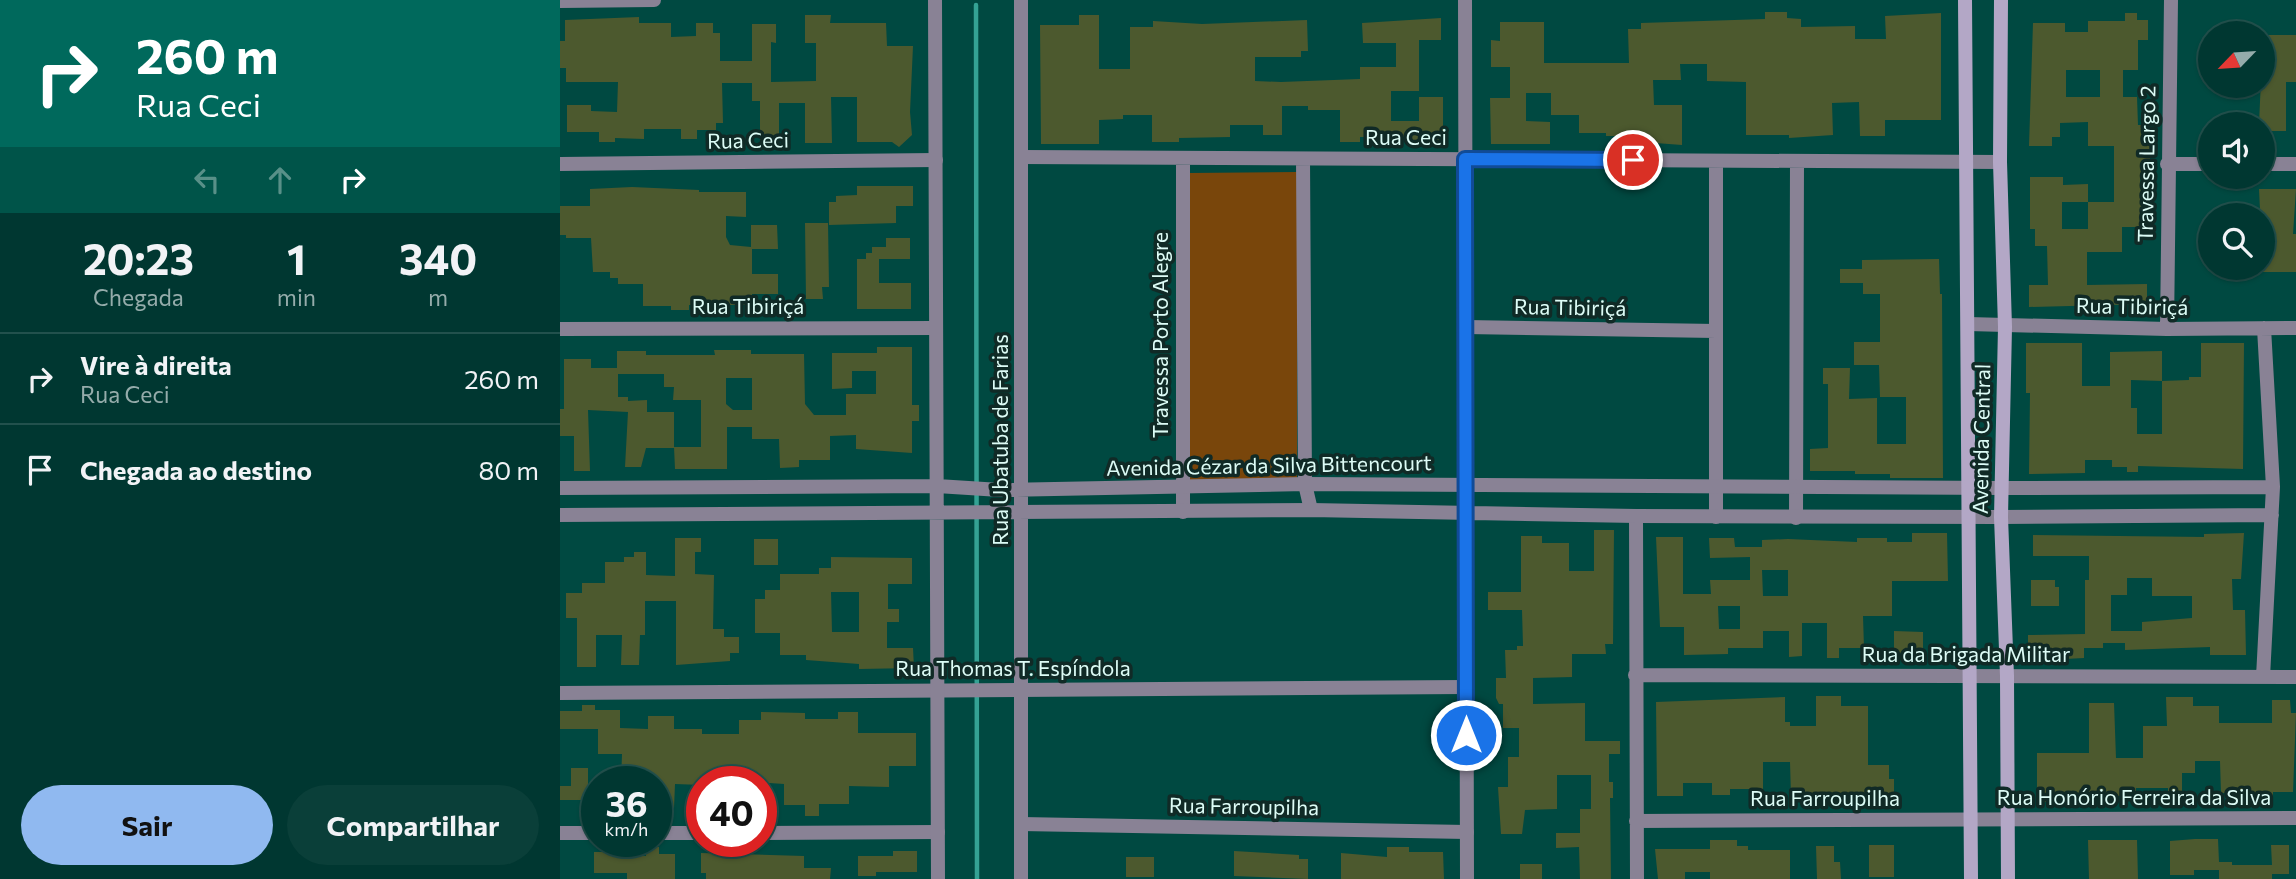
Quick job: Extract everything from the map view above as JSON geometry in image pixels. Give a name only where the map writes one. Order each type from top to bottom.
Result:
[{"type":"main road","name":"Avenida Central","points":[[1965,0],[1969,162],[1967,516],[1971,879]]},
{"type":"main road","name":"Avenida Central","points":[[2001,0],[2000,162],[2005,327],[2001,517],[2007,676],[2008,879]]},
{"type":"street","points":[[560,1],[654,0]]},
{"type":"street","points":[[936,0],[937,486],[945,513],[937,691],[938,879]]},
{"type":"street","name":"Rua Ubatuba de Farias","points":[[1021,0],[1021,489],[1015,511],[1021,690],[1021,879]]},
{"type":"street","points":[[1465,0],[1467,879]]},
{"type":"street","name":"Travessa Largo 2","points":[[2167,329],[2171,0]]},
{"type":"street","name":"Rua Ceci","points":[[1021,157],[2000,162]]},
{"type":"street","name":"Travessa Porto Alegre","points":[[1183,158],[1183,512]]},
{"type":"street","points":[[1303,159],[1305,484],[1311,510]]},
{"type":"street","name":"Rua Ceci","points":[[560,164],[936,160]]},
{"type":"street","points":[[1716,160],[1716,517]]},
{"type":"street","points":[[1796,518],[1797,161]]},
{"type":"street","points":[[2167,164],[2198,164]]},
{"type":"street","points":[[2275,164],[2296,164]]},
{"type":"street","name":"Rua Tibiriçá","points":[[1968,324],[2167,329],[2296,328]]},
{"type":"street","name":"Rua Tibiriçá","points":[[560,329],[936,327]]},
{"type":"street","name":"Rua Tibiriçá","points":[[1466,327],[1716,331]]},
{"type":"street","points":[[2263,677],[2273,515],[2264,328]]},
{"type":"street","name":"Avenida Cézar da Silva Bittencourt","points":[[560,488],[937,486],[1000,491],[1305,484],[2273,487]]},
{"type":"street","name":"Avenida Cézar da Silva Bittencourt","points":[[560,515],[1311,510],[1796,518],[2273,515]]},
{"type":"street","points":[[1636,516],[1637,879]]},
{"type":"street","name":"Rua da Brigada Militar","points":[[1635,675],[2296,677]]},
{"type":"street","name":"Rua Thomas T. Espíndola","points":[[560,693],[1466,687]]},
{"type":"street","name":"Rua Honório Ferreira da Silva","points":[[1971,820],[2296,818]]},
{"type":"street","name":"Rua Farroupilha","points":[[1636,821],[1971,820]]},
{"type":"street","name":"Rua Farroupilha","points":[[1021,824],[1467,832]]},
{"type":"street","points":[[777,833],[937,832]]},
{"type":"street","points":[[560,833],[581,833]]},
{"type":"shaded area","points":[[1297,172],[1297,480],[1188,481],[1190,173]]},
{"type":"building","points":[[1765,12],[1787,12],[1787,18],[1801,19],[1801,27],[1855,26],[1855,39],[1886,39],[1885,16],[1941,13],[1941,120],[1885,120],[1885,136],[1860,136],[1859,102],[1832,103],[1833,135],[1789,138],[1789,135],[1746,135],[1746,82],[1707,81],[1707,64],[1680,64],[1681,80],[1653,80],[1654,105],[1682,105],[1682,145],[1629,141],[1629,136],[1606,136],[1606,133],[1579,133],[1579,115],[1551,115],[1551,93],[1526,93],[1526,121],[1550,122],[1550,144],[1491,144],[1490,98],[1510,98],[1510,67],[1491,67],[1491,40],[1500,41],[1500,22],[1544,22],[1544,63],[1629,63],[1628,29],[1641,29],[1641,23],[1765,19]]},
{"type":"building","points":[[2125,13],[2137,13],[2137,20],[2148,20],[2148,40],[2138,40],[2138,70],[2123,70],[2123,97],[2137,97],[2138,125],[2150,125],[2150,161],[2140,176],[2142,213],[2148,213],[2148,227],[2122,227],[2122,252],[2087,252],[2087,285],[2147,284],[2147,304],[2029,307],[2029,285],[2048,285],[2047,246],[2035,246],[2035,229],[2030,229],[2030,177],[2063,177],[2063,185],[2088,184],[2088,202],[2114,202],[2114,146],[2088,146],[2088,122],[2060,123],[2060,137],[2052,137],[2052,146],[2029,146],[2033,23],[2065,23],[2065,32],[2088,32],[2088,21],[2125,21]],"holes":[[[2066,70],[2100,70],[2100,97],[2066,97]],[[2062,202],[2088,202],[2088,229],[2062,229]]]},
{"type":"building","points":[[805,15],[831,15],[830,23],[886,23],[887,46],[913,46],[910,112],[912,135],[899,147],[892,142],[857,142],[857,97],[831,97],[832,143],[805,143],[805,103],[779,103],[779,143],[760,143],[760,101],[752,101],[752,83],[722,83],[723,123],[716,123],[716,130],[697,130],[697,139],[681,139],[681,129],[644,129],[644,139],[615,138],[615,142],[599,142],[599,132],[567,132],[567,105],[591,105],[591,111],[617,112],[618,82],[566,82],[566,68],[560,68],[560,41],[565,41],[565,20],[639,17],[639,23],[671,23],[671,37],[696,36],[696,23],[713,23],[713,33],[720,33],[720,61],[752,61],[752,24],[776,24],[776,43],[771,42],[771,82],[816,81],[816,43],[805,43]]},
{"type":"building","points":[[1079,15],[1099,15],[1099,69],[1130,69],[1130,27],[1153,27],[1153,21],[1202,24],[1307,20],[1308,51],[1301,51],[1301,57],[1255,57],[1255,81],[1281,82],[1360,79],[1360,67],[1396,67],[1396,43],[1363,43],[1362,23],[1441,18],[1441,40],[1419,40],[1419,91],[1391,91],[1391,121],[1419,121],[1419,97],[1443,97],[1443,146],[1410,146],[1410,137],[1360,137],[1360,142],[1340,142],[1340,110],[1308,110],[1308,106],[1282,106],[1282,135],[1263,135],[1263,125],[1230,125],[1230,137],[1179,138],[1179,142],[1152,142],[1152,115],[1123,115],[1123,119],[1099,120],[1099,144],[1041,144],[1040,25],[1079,25]]},
{"type":"building","points":[[2275,35],[2296,35],[2296,82],[2286,82],[2286,131],[2275,131],[2275,112],[2260,112],[2260,98],[2275,98]]},
{"type":"building","points":[[857,186],[913,186],[913,206],[896,206],[896,223],[829,225],[829,202],[836,202],[836,196],[857,195]]},
{"type":"building","points":[[632,187],[746,192],[746,217],[726,216],[726,237],[730,245],[751,247],[751,225],[777,225],[778,249],[752,249],[752,274],[778,274],[778,294],[752,294],[752,305],[689,305],[689,310],[671,310],[671,306],[643,306],[643,284],[618,284],[618,278],[610,278],[610,272],[593,272],[591,238],[566,238],[566,235],[560,235],[560,206],[590,206],[590,189]]},
{"type":"building","points":[[2259,189],[2296,189],[2293,234],[2296,234],[2296,272],[2275,272],[2275,203],[2260,203]]},
{"type":"building","points":[[805,223],[828,223],[829,287],[822,287],[823,299],[806,299]]},
{"type":"building","points":[[886,238],[910,238],[910,259],[879,259],[879,283],[911,283],[911,309],[857,309],[857,259],[866,259],[866,253],[872,253],[872,247],[886,247]]},
{"type":"building","points":[[1939,259],[1942,294],[1943,478],[1890,478],[1890,474],[1810,471],[1810,449],[1828,448],[1828,384],[1823,384],[1823,368],[1850,368],[1849,399],[1877,398],[1877,444],[1906,444],[1906,397],[1880,397],[1879,365],[1854,365],[1854,342],[1880,342],[1880,294],[1863,294],[1863,283],[1840,283],[1840,269],[1862,269],[1862,260]]},
{"type":"building","points":[[2026,343],[2082,343],[2082,386],[2110,386],[2110,352],[2162,351],[2162,381],[2189,380],[2189,377],[2201,377],[2201,343],[2244,343],[2243,469],[2138,466],[2138,472],[2127,472],[2127,467],[2112,467],[2112,460],[2085,460],[2085,473],[2029,474],[2030,393],[2026,393]],"holes":[[[2131,380],[2162,381],[2162,434],[2137,434],[2137,408],[2131,408]]]},
{"type":"building","points":[[877,347],[912,347],[912,405],[919,405],[919,421],[912,421],[912,453],[856,449],[856,435],[830,436],[830,460],[799,460],[799,467],[780,468],[779,439],[752,439],[752,427],[727,427],[727,469],[675,469],[674,447],[646,448],[641,467],[625,467],[628,412],[588,410],[590,471],[574,471],[574,436],[560,436],[560,409],[564,409],[564,359],[591,359],[591,368],[617,368],[617,351],[646,351],[646,355],[715,355],[714,350],[751,350],[751,354],[804,354],[805,404],[814,415],[846,415],[846,394],[876,394],[876,371],[852,371],[852,388],[832,389],[832,353],[877,353]],"holes":[[[618,374],[664,374],[664,387],[674,387],[673,400],[701,400],[701,447],[674,447],[674,412],[647,412],[647,400],[628,401],[628,397],[618,397]],[[726,378],[752,378],[752,410],[733,410],[726,404]]]},
{"type":"building","points":[[1594,530],[1614,530],[1613,644],[1605,644],[1606,654],[1572,654],[1572,677],[1533,678],[1533,704],[1585,703],[1585,741],[1620,741],[1620,754],[1609,754],[1609,782],[1613,782],[1613,798],[1610,798],[1611,879],[1580,879],[1579,847],[1556,848],[1556,833],[1580,833],[1580,809],[1591,809],[1591,775],[1557,775],[1557,809],[1525,810],[1522,834],[1501,834],[1498,787],[1508,787],[1508,757],[1519,757],[1519,728],[1503,728],[1503,704],[1499,704],[1496,698],[1496,678],[1506,678],[1505,650],[1517,650],[1517,646],[1523,646],[1522,610],[1488,610],[1488,592],[1521,592],[1521,536],[1542,536],[1542,543],[1569,543],[1569,571],[1594,571]]},
{"type":"building","points":[[1912,533],[1947,533],[1948,581],[1892,581],[1892,616],[1863,616],[1864,648],[1839,648],[1839,658],[1827,658],[1827,623],[1802,623],[1802,656],[1789,657],[1789,631],[1763,631],[1763,648],[1728,648],[1728,654],[1684,655],[1684,627],[1660,627],[1656,537],[1683,537],[1683,594],[1711,594],[1710,580],[1750,580],[1750,557],[1710,558],[1709,538],[1734,538],[1735,547],[1762,547],[1762,540],[1788,539],[1857,542],[1857,538],[1887,538],[1887,542],[1912,542]],"holes":[[[1762,570],[1788,570],[1788,596],[1763,596]],[[1718,606],[1740,606],[1740,629],[1719,629]]]},
{"type":"building","points":[[2244,533],[2241,579],[2232,579],[2233,610],[2245,610],[2246,655],[2210,655],[2210,647],[2125,650],[2125,643],[2103,643],[2103,648],[2084,648],[2084,658],[2028,661],[2028,635],[2085,634],[2085,580],[2089,580],[2089,556],[2033,556],[2033,535],[2204,537],[2204,534]],"holes":[[[2127,578],[2152,578],[2152,596],[2192,596],[2192,618],[2142,622],[2142,631],[2111,631],[2111,595],[2127,595]]]},
{"type":"building","points":[[675,538],[701,538],[701,552],[695,552],[695,574],[714,575],[713,629],[724,629],[724,637],[739,637],[739,653],[730,653],[730,661],[676,665],[676,601],[645,601],[645,635],[640,635],[639,665],[621,665],[622,635],[596,635],[596,667],[577,667],[577,618],[566,618],[566,593],[582,593],[582,583],[605,583],[605,562],[624,562],[624,557],[634,557],[634,552],[646,552],[646,575],[675,576]]},
{"type":"building","points":[[754,539],[778,539],[778,565],[754,565]]},
{"type":"building","points":[[831,557],[912,558],[912,584],[888,584],[888,609],[899,609],[899,622],[887,622],[887,648],[913,648],[914,668],[859,669],[859,664],[806,660],[806,655],[780,655],[780,633],[755,633],[755,599],[765,599],[765,590],[780,590],[780,574],[819,574],[819,568],[831,568]],"holes":[[[831,592],[859,592],[859,632],[832,632]]]},
{"type":"building","points":[[2031,580],[2055,580],[2055,587],[2059,587],[2059,606],[2031,606]]},
{"type":"building","points":[[1894,631],[1923,632],[1923,655],[1894,653]]},
{"type":"building","points":[[1816,696],[1841,696],[1841,706],[1868,706],[1868,765],[1889,765],[1889,779],[1894,779],[1894,796],[1791,797],[1790,762],[1763,762],[1763,789],[1730,789],[1730,795],[1712,795],[1712,783],[1683,783],[1683,796],[1657,796],[1656,702],[1785,697],[1785,722],[1790,722],[1790,726],[1816,726]]},
{"type":"building","points":[[2166,697],[2193,697],[2193,706],[2219,706],[2219,723],[2272,723],[2272,700],[2290,700],[2291,713],[2296,713],[2293,792],[2273,792],[2273,797],[2261,797],[2261,793],[2221,793],[2220,761],[2195,761],[2195,773],[2182,773],[2182,794],[2168,794],[2168,788],[2136,788],[2136,796],[2090,796],[2090,802],[2037,802],[2037,753],[2089,753],[2089,703],[2114,703],[2116,758],[2143,758],[2143,726],[2167,726]]},
{"type":"building","points":[[582,705],[595,705],[595,710],[620,710],[620,728],[648,729],[648,716],[674,716],[674,729],[702,729],[702,734],[739,734],[739,720],[761,720],[761,712],[805,713],[805,719],[838,719],[838,712],[858,712],[858,733],[916,733],[916,766],[889,766],[889,787],[849,786],[849,804],[819,804],[819,816],[805,816],[805,805],[784,805],[784,784],[777,784],[777,766],[686,766],[686,784],[675,784],[672,808],[672,766],[622,766],[622,754],[598,754],[598,729],[560,729],[560,711],[582,711]]},
{"type":"building","points":[[571,768],[581,768],[581,800],[560,800],[560,786],[571,786]]},
{"type":"building","points":[[2218,839],[2219,862],[2232,862],[2232,865],[2272,865],[2271,845],[2289,845],[2289,874],[2272,874],[2272,879],[2219,879],[2219,870],[2194,870],[2194,875],[2170,875],[2170,841]]},
{"type":"building","points":[[1710,840],[1737,840],[1737,846],[1748,846],[1748,850],[1790,850],[1790,879],[1710,879],[1710,872],[1685,872],[1685,879],[1658,879],[1655,849],[1710,849]]},
{"type":"building","points":[[2088,840],[2137,840],[2138,879],[2089,879]]},
{"type":"building","points":[[1869,845],[1894,845],[1894,877],[1869,877]]},
{"type":"building","points":[[1816,846],[1834,846],[1834,862],[1840,862],[1841,879],[1817,879]]},
{"type":"building","points":[[1387,847],[1409,847],[1409,852],[1443,852],[1444,879],[1341,879],[1341,853],[1387,857]]},
{"type":"building","points":[[893,851],[917,851],[917,872],[876,872],[876,876],[858,876],[858,856],[893,856]]},
{"type":"building","points":[[1234,851],[1299,855],[1299,859],[1308,859],[1308,879],[1234,876]]},
{"type":"building","points":[[672,854],[675,854],[675,879],[627,879],[627,873],[594,873],[594,857],[672,857]]},
{"type":"building","points":[[804,856],[804,868],[831,868],[830,879],[706,879],[706,873],[701,873],[701,857]]},
{"type":"building","points":[[1126,857],[1154,857],[1154,877],[1126,877]]},
{"type":"building","points":[[1520,864],[1542,864],[1542,879],[1520,879]]},
{"type":"waterway","points":[[976,5],[977,879]]},
{"type":"route","points":[[1466,735],[1465,159],[1633,160]]}]
